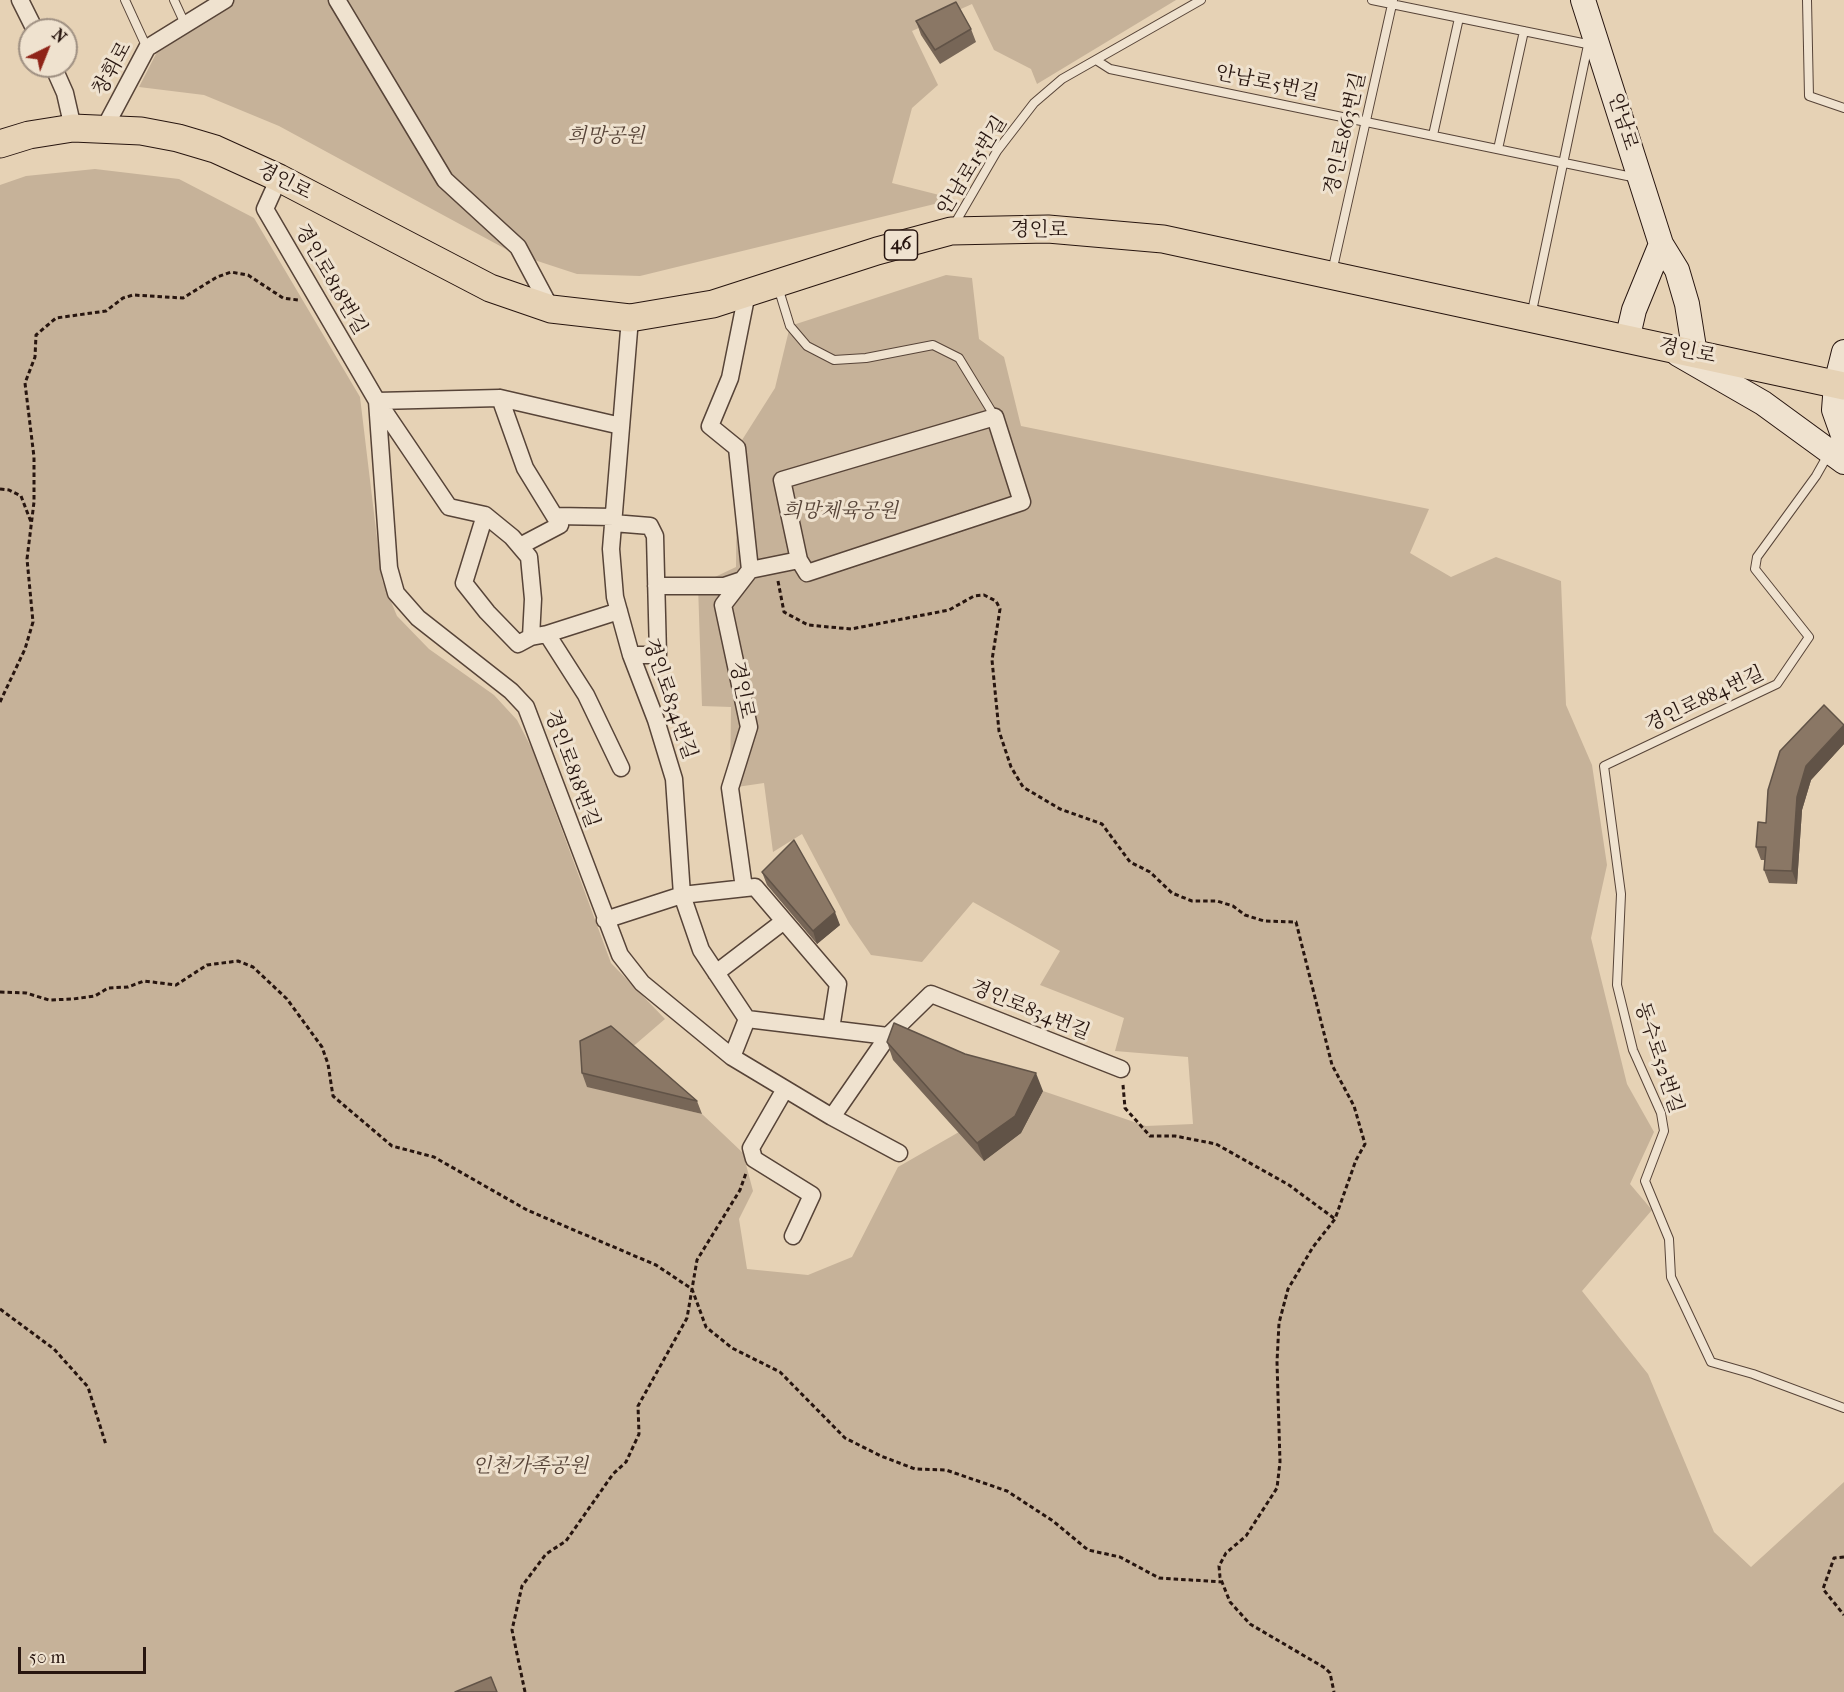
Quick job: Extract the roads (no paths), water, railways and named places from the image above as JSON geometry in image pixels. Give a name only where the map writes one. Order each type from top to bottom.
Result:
[{"type":"main road","name":"경인로","points":[[0,144],[29,135],[73,128],[105,127],[141,130],[215,149],[279,178],[490,288],[551,309],[630,318],[713,304],[951,231],[1048,230],[1163,239],[1840,385]]},
{"type":"street","points":[[20,0],[29,18]]},
{"type":"street","name":"창휘로","points":[[105,127],[147,48],[225,0]]},
{"type":"street","points":[[337,0],[445,180],[518,248],[551,309]]},
{"type":"street","name":"안남로","points":[[1583,0],[1593,46],[1661,244],[1677,270],[1687,304],[1695,354]]},
{"type":"street","points":[[58,78],[65,93],[73,128]]},
{"type":"street","name":"경인로818번길","points":[[279,178],[265,209],[377,401],[449,507],[484,515],[530,557],[533,599],[539,635],[586,695],[621,768]]},
{"type":"street","points":[[1627,339],[1634,310],[1661,244]]},
{"type":"street","points":[[746,575],[737,448],[710,426],[730,378],[747,293]]},
{"type":"street","name":"경인로834번길","points":[[630,318],[611,549],[615,597],[631,655],[656,720],[674,779],[682,895],[701,950],[747,1019]]},
{"type":"street","points":[[1669,348],[1839,450]]},
{"type":"street","points":[[1839,450],[1834,410],[1844,352]]},
{"type":"street","points":[[500,398],[525,468],[560,525],[520,546]]},
{"type":"street","points":[[377,401],[500,398],[621,426]]},
{"type":"street","name":"경인로818번길","points":[[377,401],[389,568],[396,593],[418,618],[511,691],[526,707],[605,920],[620,954],[642,983],[732,1057],[832,1117],[899,1153]]},
{"type":"street","points":[[995,417],[1022,502],[807,573],[800,560],[782,480],[995,417]]},
{"type":"street","points":[[484,515],[464,583],[487,612],[518,644],[539,635],[619,611]]},
{"type":"street","points":[[555,516],[614,520],[650,526],[655,536],[658,655],[631,655]]},
{"type":"street","points":[[656,586],[724,586],[776,564],[800,560]]},
{"type":"street","name":"경인로","points":[[744,888],[730,788],[749,727],[723,605],[746,575]]},
{"type":"street","points":[[605,920],[682,895],[755,888],[838,984],[831,1029]]},
{"type":"street","points":[[716,973],[784,921]]},
{"type":"street","name":"경인로834번길","points":[[888,1036],[932,994],[1121,1070]]},
{"type":"street","points":[[732,1057],[747,1019],[888,1036],[832,1117]]},
{"type":"street","points":[[785,1089],[751,1148],[754,1159],[812,1195],[793,1236]]},
{"type":"lane","points":[[124,0],[147,48]]},
{"type":"lane","points":[[174,0],[184,24]]},
{"type":"lane","name":"안남로15번길","points":[[951,231],[997,151],[1034,103],[1062,79],[1201,0]]},
{"type":"lane","points":[[1372,0],[1392,2],[1593,46],[1563,162],[1531,320]]},
{"type":"lane","points":[[1807,0],[1809,96],[1844,108]]},
{"type":"lane","name":"경인로863번길","points":[[1331,275],[1392,2]]},
{"type":"lane","points":[[1433,135],[1459,18]]},
{"type":"lane","points":[[1498,149],[1524,31]]},
{"type":"lane","name":"안남로5번길","points":[[1096,60],[1110,69],[1640,178]]},
{"type":"lane","points":[[777,284],[790,326],[807,346],[834,360],[866,358],[933,345],[959,358],[995,417]]},
{"type":"lane","name":"경인로884번길","points":[[1621,894],[1604,766],[1778,684],[1809,637],[1755,569],[1757,558],[1816,476],[1839,450]]},
{"type":"lane","name":"동수로52번길","points":[[1621,894],[1617,985],[1633,1050],[1660,1113],[1664,1131],[1645,1181],[1669,1239],[1671,1277],[1711,1362],[1753,1374],[1844,1408]]},
{"type":"park label","name":"희망공원","points":[[606,137]]},
{"type":"park label","name":"희망체육공원","points":[[840,512]]},
{"type":"park label","name":"인천가족공원","points":[[530,1467]]}]
